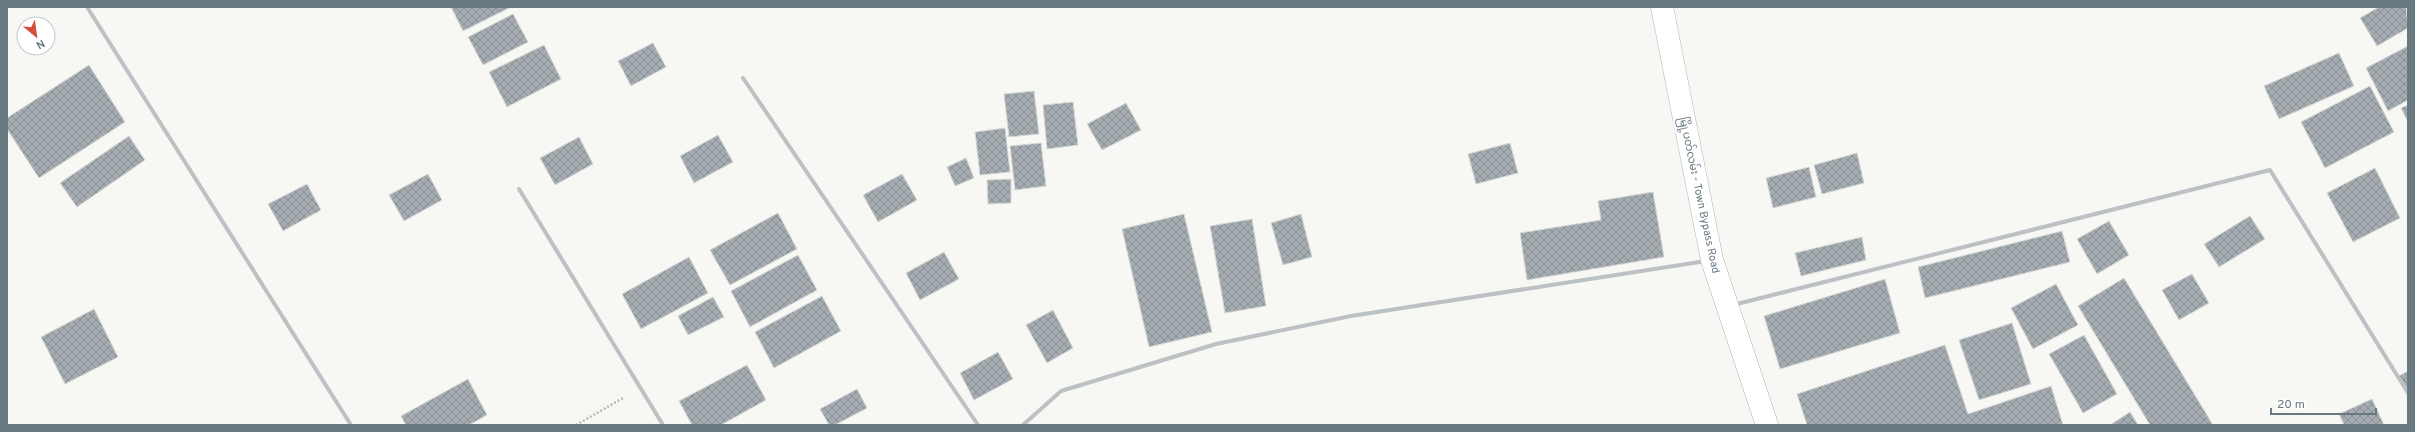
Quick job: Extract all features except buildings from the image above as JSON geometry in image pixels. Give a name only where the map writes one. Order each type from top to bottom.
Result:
[{"type":"main road","name":"မြို့ပတ်လမ်း - Town Bypass Road","points":[[1662,7],[1712,260],[1768,425]]},
{"type":"street","points":[[87,7],[351,425]]},
{"type":"street","points":[[743,78],[978,425]]},
{"type":"street","points":[[1727,307],[2270,170],[2408,393]]},
{"type":"street","points":[[519,189],[663,425]]},
{"type":"street","points":[[1023,425],[1062,391],[1216,344],[1351,316],[1712,260]]},
{"type":"path","points":[[576,425],[641,388]]}]
